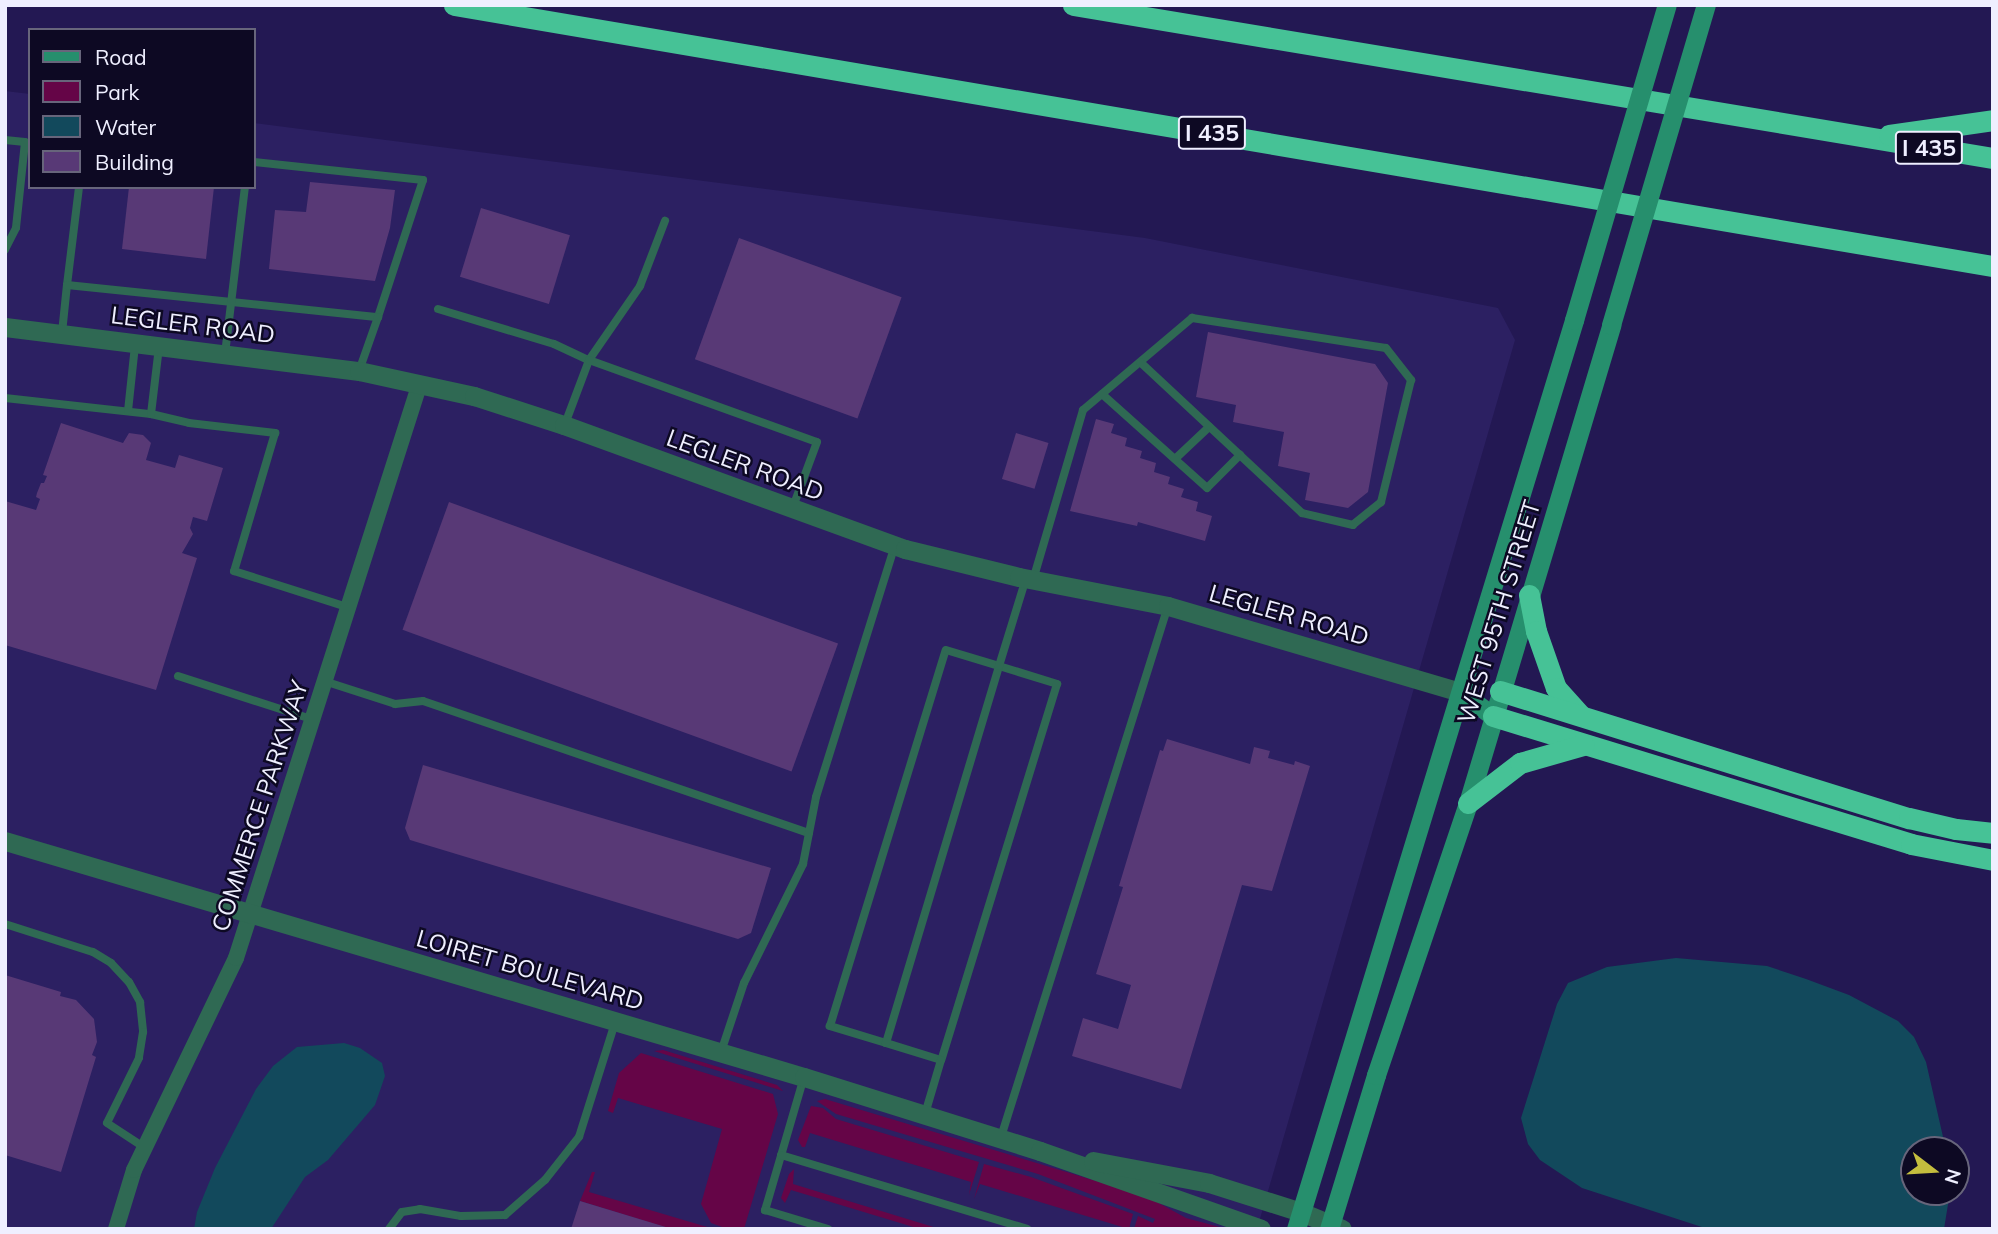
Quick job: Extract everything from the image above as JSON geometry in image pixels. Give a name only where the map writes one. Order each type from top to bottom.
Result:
[{"type":"highway","name":"I 435","points":[[454,5],[1993,266]]},
{"type":"highway","name":"I 435","points":[[1073,5],[1993,158]]},
{"type":"highway","points":[[1866,138],[1993,120]]},
{"type":"highway","points":[[1947,258],[1993,278]]},
{"type":"highway","points":[[1529,595],[1536,631],[1556,688],[1580,715]]},
{"type":"highway","points":[[1500,691],[1909,818],[1956,829],[1993,833]]},
{"type":"highway","points":[[1493,716],[1911,844],[1993,860]]},
{"type":"highway","points":[[1468,803],[1520,763],[1584,744]]},
{"type":"main road","name":"WEST 95TH STREET","points":[[1299,1220],[1574,320],[1667,5]]},
{"type":"main road","name":"WEST 95TH STREET","points":[[1334,1227],[1377,1075],[1468,803],[1706,5]]},
{"type":"main road","points":[[1461,692],[1500,691]]},
{"type":"main road","points":[[1461,692],[1493,716]]},
{"type":"street","name":"LEGLER ROAD","points":[[5,327],[359,371],[474,396],[564,425],[895,545],[1029,579],[1168,606],[1461,692]]},
{"type":"street","name":"COMMERCE PARKWAY","points":[[116,1229],[134,1170],[236,958],[247,914],[419,386]]},
{"type":"street","name":"LOIRET BOULEVARD","points":[[5,841],[804,1077],[1040,1151],[1261,1229]]},
{"type":"street","name":"LOIRET BOULEVARD","points":[[1040,1151],[1209,1183],[1299,1220],[1334,1227]]},
{"type":"lane","points":[[5,140],[25,142],[16,228],[5,250]]},
{"type":"lane","points":[[256,162],[423,180],[359,371]]},
{"type":"lane","points":[[62,334],[79,189]]},
{"type":"lane","points":[[225,354],[245,189]]},
{"type":"lane","points":[[564,425],[589,360],[640,286],[665,220]]},
{"type":"lane","points":[[67,285],[378,317]]},
{"type":"lane","points":[[438,309],[554,344],[589,360],[817,442],[792,509]]},
{"type":"lane","points":[[886,1043],[999,666],[1083,410],[1192,318],[1386,348],[1411,380],[1381,502],[1353,525],[1302,513],[1140,362]]},
{"type":"lane","points":[[128,411],[135,343]]},
{"type":"lane","points":[[151,414],[159,346]]},
{"type":"lane","points":[[1102,394],[1207,488],[1240,455]]},
{"type":"lane","points":[[5,398],[128,411],[189,424],[275,433],[234,571],[347,607]]},
{"type":"lane","points":[[1175,459],[1209,427]]},
{"type":"lane","points":[[721,1052],[744,983],[803,864],[816,797],[895,545]]},
{"type":"lane","points":[[1001,1139],[1168,606]]},
{"type":"lane","points":[[925,1115],[1057,684],[946,650],[830,1026],[941,1060]]},
{"type":"lane","points":[[178,676],[311,719]]},
{"type":"lane","points":[[324,681],[395,704],[423,701],[809,833]]},
{"type":"lane","points":[[5,925],[93,952],[111,963],[129,982],[140,1002],[143,1032],[139,1058],[107,1123],[145,1148]]},
{"type":"lane","points":[[390,1229],[402,1212],[420,1209],[461,1216],[505,1214],[545,1180],[579,1137],[616,1020]]},
{"type":"lane","points":[[804,1077],[765,1210],[828,1229]]},
{"type":"lane","points":[[781,1155],[1027,1229]]},
{"type":"shaded area","points":[[5,91],[28,94],[28,189],[256,189],[256,123],[1145,238],[1498,308],[1515,340],[1257,1229],[5,1229]]},
{"type":"green space","points":[[663,1050],[777,1085],[783,1091],[654,1051]]},
{"type":"green space","points":[[641,1053],[773,1094],[778,1114],[744,1229],[728,1229],[711,1223],[701,1204],[722,1129],[618,1098],[613,1113],[608,1111],[619,1073]]},
{"type":"green space","points":[[825,1099],[1146,1196],[1186,1218],[1227,1229],[1134,1229],[1138,1216],[1153,1223],[1155,1219],[1038,1174],[836,1114],[817,1101]]},
{"type":"green space","points":[[811,1106],[823,1108],[836,1119],[979,1162],[969,1195],[971,1182],[810,1133],[805,1147],[802,1147],[798,1140]]},
{"type":"green space","points":[[984,1164],[1031,1177],[1133,1214],[1129,1229],[980,1184],[974,1199]]},
{"type":"green space","points":[[794,1169],[793,1184],[940,1229],[920,1229],[791,1190],[785,1203],[781,1198],[789,1174]]},
{"type":"green space","points":[[592,1172],[595,1172],[589,1192],[714,1229],[671,1229],[580,1201]]},
{"type":"water","points":[[1676,958],[1767,966],[1849,995],[1898,1021],[1914,1037],[1926,1062],[1943,1136],[1900,1136],[1900,1206],[1948,1206],[1944,1229],[1708,1229],[1582,1188],[1540,1160],[1528,1144],[1521,1118],[1557,1004],[1568,983],[1607,967]]},
{"type":"water","points":[[344,1043],[360,1048],[382,1063],[385,1076],[375,1105],[328,1160],[305,1177],[271,1229],[194,1229],[197,1212],[215,1168],[256,1089],[273,1066],[297,1047]]},
{"type":"building","points":[[310,182],[395,190],[390,228],[375,281],[269,269],[275,210],[306,212]]},
{"type":"building","points":[[129,189],[214,189],[206,259],[122,249]]},
{"type":"building","points":[[481,208],[570,235],[549,304],[460,277]]},
{"type":"building","points":[[739,238],[902,297],[857,418],[695,359]]},
{"type":"building","points":[[1208,332],[1375,364],[1388,383],[1368,492],[1348,508],[1305,500],[1310,473],[1278,466],[1284,432],[1233,422],[1236,405],[1196,397]]},
{"type":"building","points":[[1096,419],[1114,424],[1111,433],[1127,438],[1125,446],[1142,451],[1140,458],[1156,463],[1154,472],[1170,477],[1168,484],[1184,489],[1181,497],[1198,502],[1196,511],[1212,516],[1205,541],[1138,522],[1137,526],[1070,511]]},
{"type":"building","points":[[61,423],[123,443],[129,433],[143,435],[151,443],[146,460],[175,468],[179,455],[223,468],[207,521],[193,517],[190,528],[193,534],[182,553],[197,558],[156,690],[5,645],[5,501],[36,510],[40,499],[36,497],[37,493],[47,476],[43,475]]},
{"type":"building","points":[[1016,433],[1049,443],[1034,489],[1002,479]]},
{"type":"building","points":[[449,502],[838,644],[792,771],[402,630]]},
{"type":"building","points":[[1167,739],[1250,764],[1254,747],[1270,751],[1268,758],[1294,765],[1295,761],[1310,766],[1272,891],[1242,885],[1181,1089],[1072,1056],[1083,1018],[1118,1029],[1131,985],[1096,974],[1160,750],[1163,751]]},
{"type":"building","points":[[423,765],[771,868],[751,933],[738,939],[410,840],[405,828]]},
{"type":"building","points":[[5,975],[61,992],[60,996],[76,1000],[94,1019],[97,1042],[92,1055],[96,1057],[61,1172],[5,1155]]},
{"type":"building","points":[[580,1201],[669,1228],[669,1229],[571,1229]]}]
